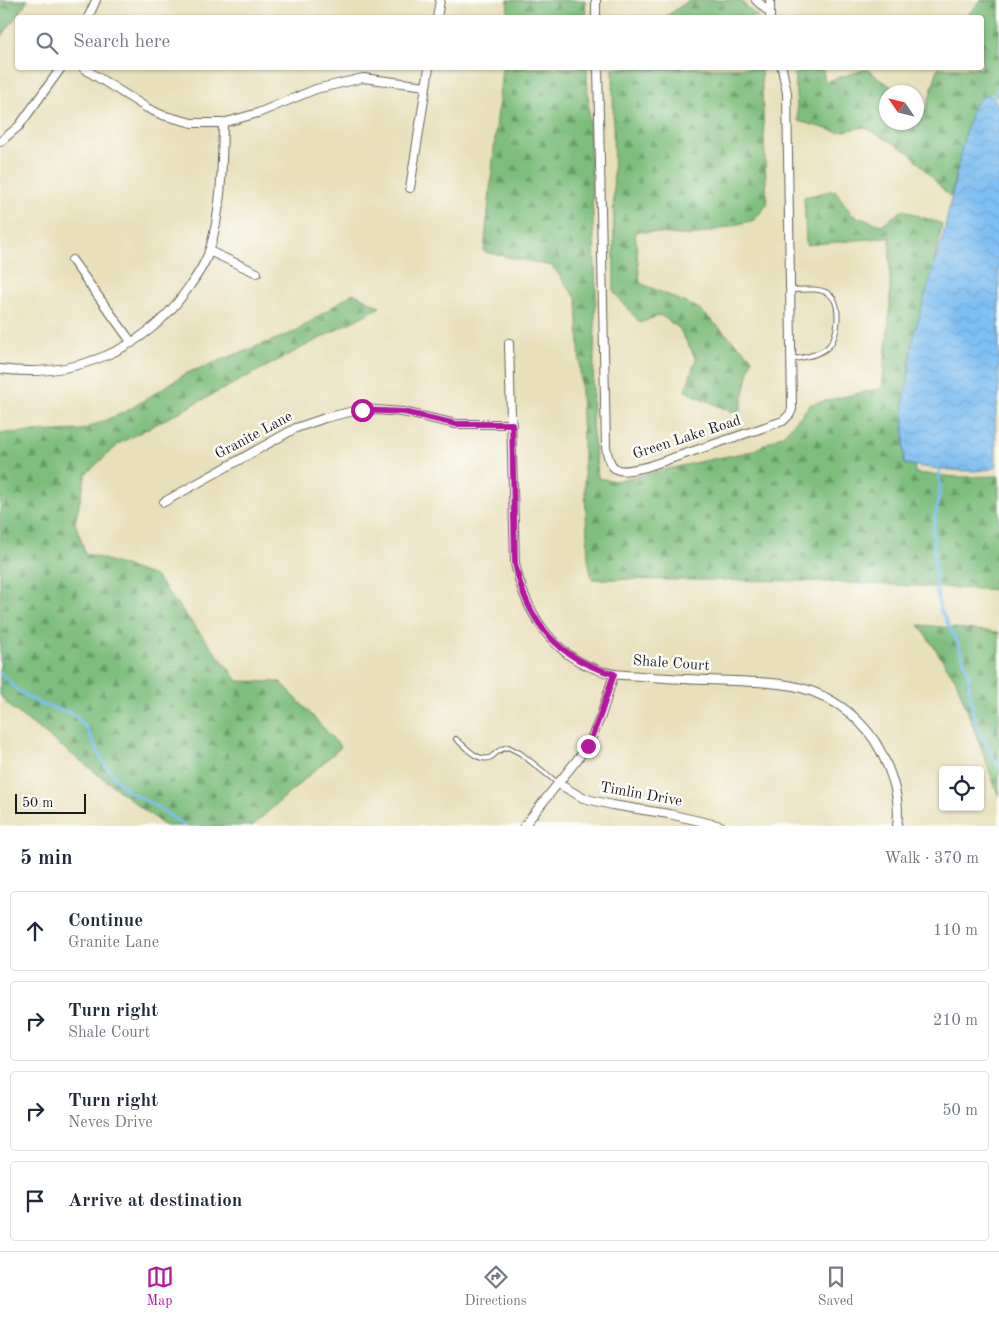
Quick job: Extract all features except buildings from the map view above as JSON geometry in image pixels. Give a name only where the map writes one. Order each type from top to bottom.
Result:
[{"type":"street","points":[[89,15],[96,0]]},
{"type":"street","points":[[438,15],[440,0]]},
{"type":"street","points":[[596,0],[596,15]]},
{"type":"street","points":[[756,0],[769,15]]},
{"type":"street","points":[[769,15],[770,0]]},
{"type":"street","points":[[0,142],[19,126],[60,70]]},
{"type":"street","points":[[86,70],[162,116],[192,123],[223,123],[258,113],[316,89],[364,78],[426,86]]},
{"type":"street","points":[[410,188],[429,70]]},
{"type":"street","name":"Green Lake Road","points":[[598,70],[606,446],[609,463],[616,470],[626,471],[646,467],[783,420],[792,410],[787,93],[782,70]]},
{"type":"street","points":[[0,369],[17,371],[57,370],[108,356],[151,330],[178,302],[198,274],[209,251],[218,211],[223,123]]},
{"type":"street","points":[[209,251],[258,273]]},
{"type":"street","points":[[72,260],[132,342]]},
{"type":"street","name":"Shale Court","points":[[509,343],[515,563],[525,600],[548,636],[565,652],[581,662],[614,674],[672,679],[782,683],[804,688],[840,705],[865,727],[886,761],[898,796],[899,813],[897,826]]},
{"type":"street","name":"Granite Lane","points":[[164,502],[296,428],[325,418],[362,410],[404,412],[456,424],[512,424]]},
{"type":"street","points":[[524,826],[588,746],[614,674]]},
{"type":"street","name":"Timlin Drive","points":[[559,784],[583,798],[721,826]]},
{"type":"lane","points":[[789,290],[823,290],[831,295],[836,306],[838,323],[834,338],[827,348],[812,355],[790,360]]},
{"type":"lane","points":[[456,739],[478,758],[484,759],[493,756],[500,749],[508,747],[520,753],[559,784]]},
{"type":"green space","points":[[0,0],[28,0],[17,15],[15,15],[15,18],[0,39]]},
{"type":"green space","points":[[508,0],[585,0],[586,15],[507,15]]},
{"type":"green space","points":[[690,0],[739,0],[756,15],[668,15]]},
{"type":"green space","points":[[981,0],[999,0],[999,98],[990,92],[969,130],[950,197],[909,152],[864,127],[838,132],[798,121],[794,70],[823,70],[825,82],[867,70],[889,85],[879,85],[879,130],[924,130],[924,109],[926,110],[937,70],[984,70],[984,15],[968,15]]},
{"type":"green space","points":[[502,70],[587,70],[596,290],[592,425],[598,478],[615,481],[753,451],[784,434],[811,404],[882,388],[890,308],[890,237],[806,245],[804,197],[835,190],[852,215],[881,225],[903,210],[942,224],[927,299],[911,414],[915,473],[956,477],[999,476],[999,590],[803,581],[592,579],[588,559],[577,299],[552,266],[484,252]]},
{"type":"green space","points":[[613,70],[761,70],[767,205],[754,220],[692,236],[635,231],[640,283],[698,308],[752,358],[739,415],[685,391],[696,359],[679,328],[660,315],[640,323],[614,292]]},
{"type":"green space","points":[[353,293],[380,307],[120,443],[86,474],[75,522],[85,553],[155,576],[238,681],[281,682],[341,747],[252,826],[165,826],[9,706],[0,695],[0,432],[82,430],[127,411],[187,373],[295,332]]},
{"type":"green space","points":[[919,625],[999,632],[999,797],[956,680]]},
{"type":"water","points":[[986,94],[993,97],[999,108],[999,394],[995,418],[996,467],[987,470],[964,471],[904,464],[904,394],[907,387],[913,338],[945,228],[965,133],[974,105]]},
{"type":"waterway","points":[[993,97],[999,86]]},
{"type":"waterway","points":[[939,469],[940,488],[933,531],[936,587],[940,609],[958,644],[968,672],[971,702],[977,728],[999,767]]},
{"type":"waterway","points":[[0,673],[20,692],[40,704],[72,713],[86,727],[103,762],[116,779],[128,791],[159,808],[185,826]]},
{"type":"route","points":[[362,410],[404,412],[456,424],[512,424],[515,563],[525,600],[548,636],[565,652],[596,669],[614,674],[588,746]]}]
